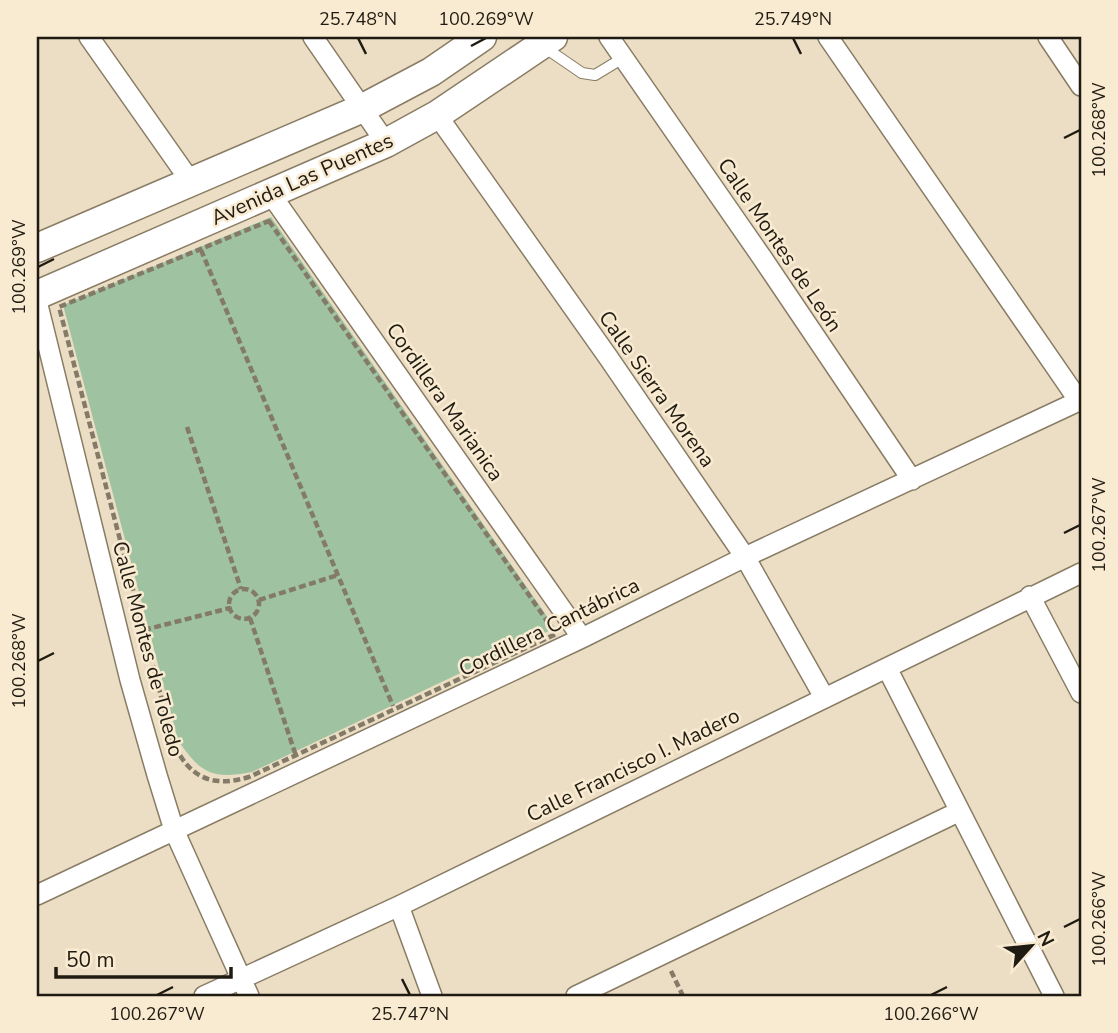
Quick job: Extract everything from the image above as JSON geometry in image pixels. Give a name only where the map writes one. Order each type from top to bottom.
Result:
[{"type":"street","points":[[89,37],[191,182]]},
{"type":"street","points":[[313,37],[386,143]]},
{"type":"street","name":"Avenida Las Puentes","points":[[37,248],[363,108],[431,72],[482,37]]},
{"type":"street","name":"Calle Montes de León","points":[[609,37],[912,480]]},
{"type":"street","points":[[828,37],[1080,401]]},
{"type":"street","points":[[1048,37],[1081,86]]},
{"type":"street","name":"Avenida Las Puentes","points":[[37,295],[386,143],[437,115],[547,41]]},
{"type":"street","name":"Calle Sierra Morena","points":[[437,115],[745,557],[824,697]]},
{"type":"street","name":"Cordillera Marianica","points":[[270,193],[582,638]]},
{"type":"street","name":"Calle Montes de Toledo","points":[[37,301],[130,680],[174,830],[245,987]]},
{"type":"street","name":"Cordillera Cantábrica","points":[[38,889],[174,830],[582,638],[745,557],[1080,401]]},
{"type":"street","name":"Calle Francisco I. Madero","points":[[204,996],[245,987],[399,906],[1081,572]]},
{"type":"street","points":[[1030,596],[1081,694]]},
{"type":"street","points":[[887,668],[1054,996]]},
{"type":"street","points":[[576,996],[958,811]]},
{"type":"street","points":[[399,906],[432,996]]},
{"type":"lane","points":[[547,41],[582,74],[595,75],[623,58]]},
{"type":"path","points":[[269,221],[556,634],[249,777],[232,782],[209,780],[196,774],[187,766],[173,742],[144,630],[59,307],[269,221]]},
{"type":"path","points":[[200,249],[394,709]]},
{"type":"path","points":[[187,427],[241,589]]},
{"type":"path","points":[[259,600],[338,575]]},
{"type":"path","points":[[241,589],[252,590],[259,600],[257,612],[250,618],[236,616],[230,608],[232,594],[241,589]]},
{"type":"path","points":[[144,630],[230,608]]},
{"type":"path","points":[[250,618],[295,755]]},
{"type":"green space","points":[[271,217],[555,628],[252,772],[227,775],[201,767],[178,740],[63,305]]}]
